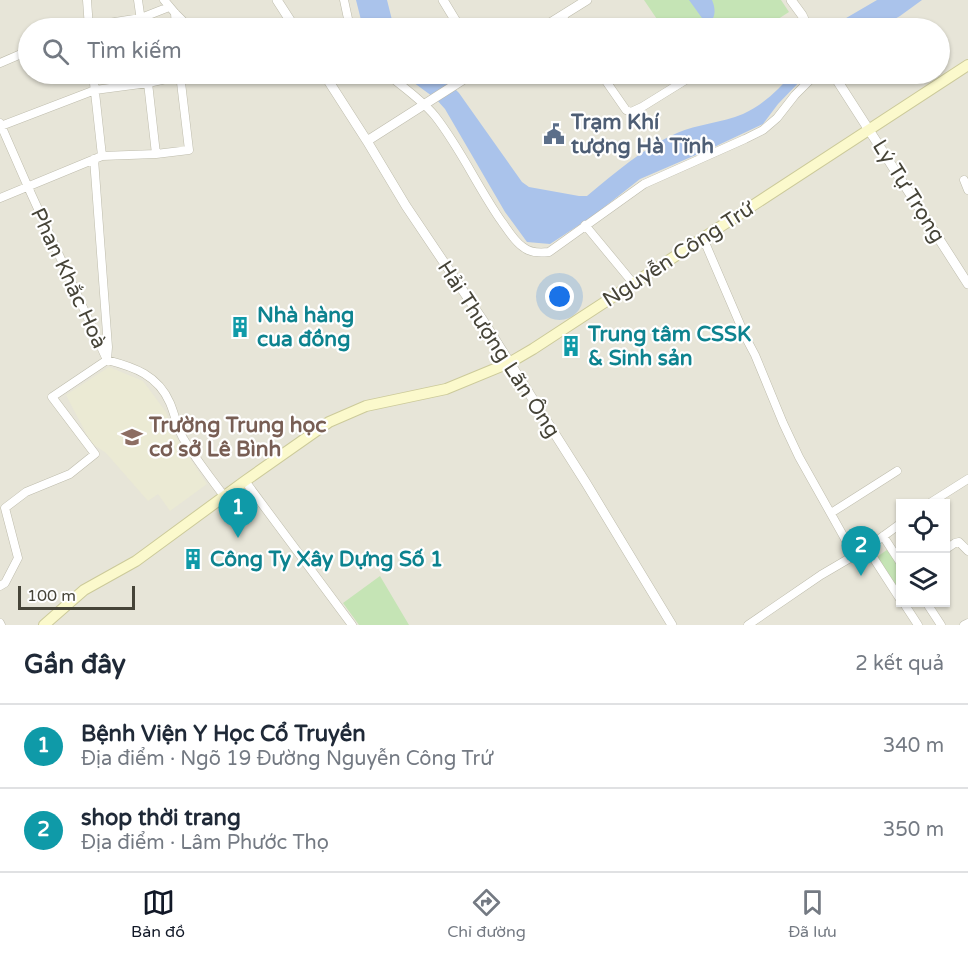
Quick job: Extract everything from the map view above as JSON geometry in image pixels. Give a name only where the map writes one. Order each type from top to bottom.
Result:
[{"type":"main road","name":"Nguyễn Công Trứ","points":[[950,77],[968,65]]},
{"type":"main road","name":"Nguyễn Công Trứ","points":[[44,625],[84,590],[136,561],[330,422],[366,406],[446,389],[509,363],[939,84]]},
{"type":"street","points":[[87,0],[87,18]]},
{"type":"street","points":[[138,0],[141,18],[169,7],[180,18]]},
{"type":"street","points":[[277,0],[289,18]]},
{"type":"street","points":[[344,0],[348,18]]},
{"type":"street","points":[[444,0],[454,18]]},
{"type":"street","points":[[559,18],[587,0]]},
{"type":"street","points":[[792,0],[803,18]]},
{"type":"street","points":[[0,63],[18,55]]},
{"type":"street","points":[[0,586],[5,583],[18,558],[5,508],[26,492],[70,474],[95,454],[52,397],[107,360],[94,84]]},
{"type":"street","points":[[1,129],[95,90],[140,84]]},
{"type":"street","points":[[148,84],[156,154]]},
{"type":"street","points":[[0,198],[98,158],[189,150],[181,84]]},
{"type":"street","name":"Hải Thượng Lãn Ông","points":[[330,84],[406,206],[597,502],[672,625]]},
{"type":"street","points":[[401,84],[428,103],[498,216],[523,248],[533,252],[549,252],[644,184],[764,130],[806,84]]},
{"type":"street","points":[[367,141],[456,84]]},
{"type":"street","points":[[608,84],[626,110],[631,112],[678,84]]},
{"type":"street","name":"Lý Tự Trọng","points":[[840,84],[968,284]]},
{"type":"street","name":"Phan Khắc Hoà","points":[[1,129],[107,360],[146,374],[156,381],[169,402],[183,437],[224,496]]},
{"type":"street","points":[[964,180],[968,190]]},
{"type":"street","points":[[585,225],[633,283]]},
{"type":"street","points":[[703,238],[799,457],[854,555]]},
{"type":"street","points":[[831,513],[897,471]]},
{"type":"street","points":[[938,499],[968,479]]},
{"type":"street","points":[[245,481],[352,625]]},
{"type":"street","points":[[748,625],[896,527]]},
{"type":"street","points":[[883,536],[896,556]]},
{"type":"street","points":[[950,546],[959,542],[968,551]]},
{"type":"street","points":[[867,548],[896,592]]},
{"type":"street","points":[[891,584],[896,581]]},
{"type":"street","points":[[906,607],[918,625]]},
{"type":"street","points":[[929,607],[940,625]]},
{"type":"shaded area","points":[[0,0],[968,0],[968,625],[0,625]]},
{"type":"shaded area","name":"Trường Trung học cơ sở Lê Bình","points":[[109,367],[143,381],[166,412],[172,431],[207,484],[170,511],[158,494],[148,501],[106,453],[91,443],[66,395]]},
{"type":"green space","points":[[644,0],[781,0],[789,12],[780,18],[656,18]]},
{"type":"green space","points":[[888,549],[896,562],[896,588],[877,557]]},
{"type":"green space","points":[[380,576],[409,625],[359,625],[343,603]]},
{"type":"water","points":[[356,0],[387,0],[392,18],[360,18]]},
{"type":"water","points":[[689,0],[712,0],[713,18],[702,18]]},
{"type":"water","points":[[877,0],[922,0],[896,18],[846,18]]},
{"type":"water","points":[[416,84],[450,84],[459,93],[522,182],[529,187],[587,196],[630,162],[665,139],[685,130],[743,114],[770,97],[783,84],[797,84],[763,124],[640,179],[593,216],[550,244],[527,242],[505,212],[445,109]]},
{"type":"place","name":"Trạm Khí tượng Hà Tĩnh","points":[[554,134]]},
{"type":"place","name":"Nhà hàng cua đồng","points":[[240,327]]},
{"type":"place","name":"Trung tâm CSSK & Sinh sản","points":[[571,346]]},
{"type":"place","name":"Trường Trung học cơ sở Lê Bình","points":[[132,437]]},
{"type":"place","name":"Bệnh Viện Y Học Cổ Truyền","points":[[238,538]]},
{"type":"place","name":"Công Ty Xây Dựng Số 1","points":[[193,559]]},
{"type":"place","name":"shop thời trang","points":[[861,576]]}]
